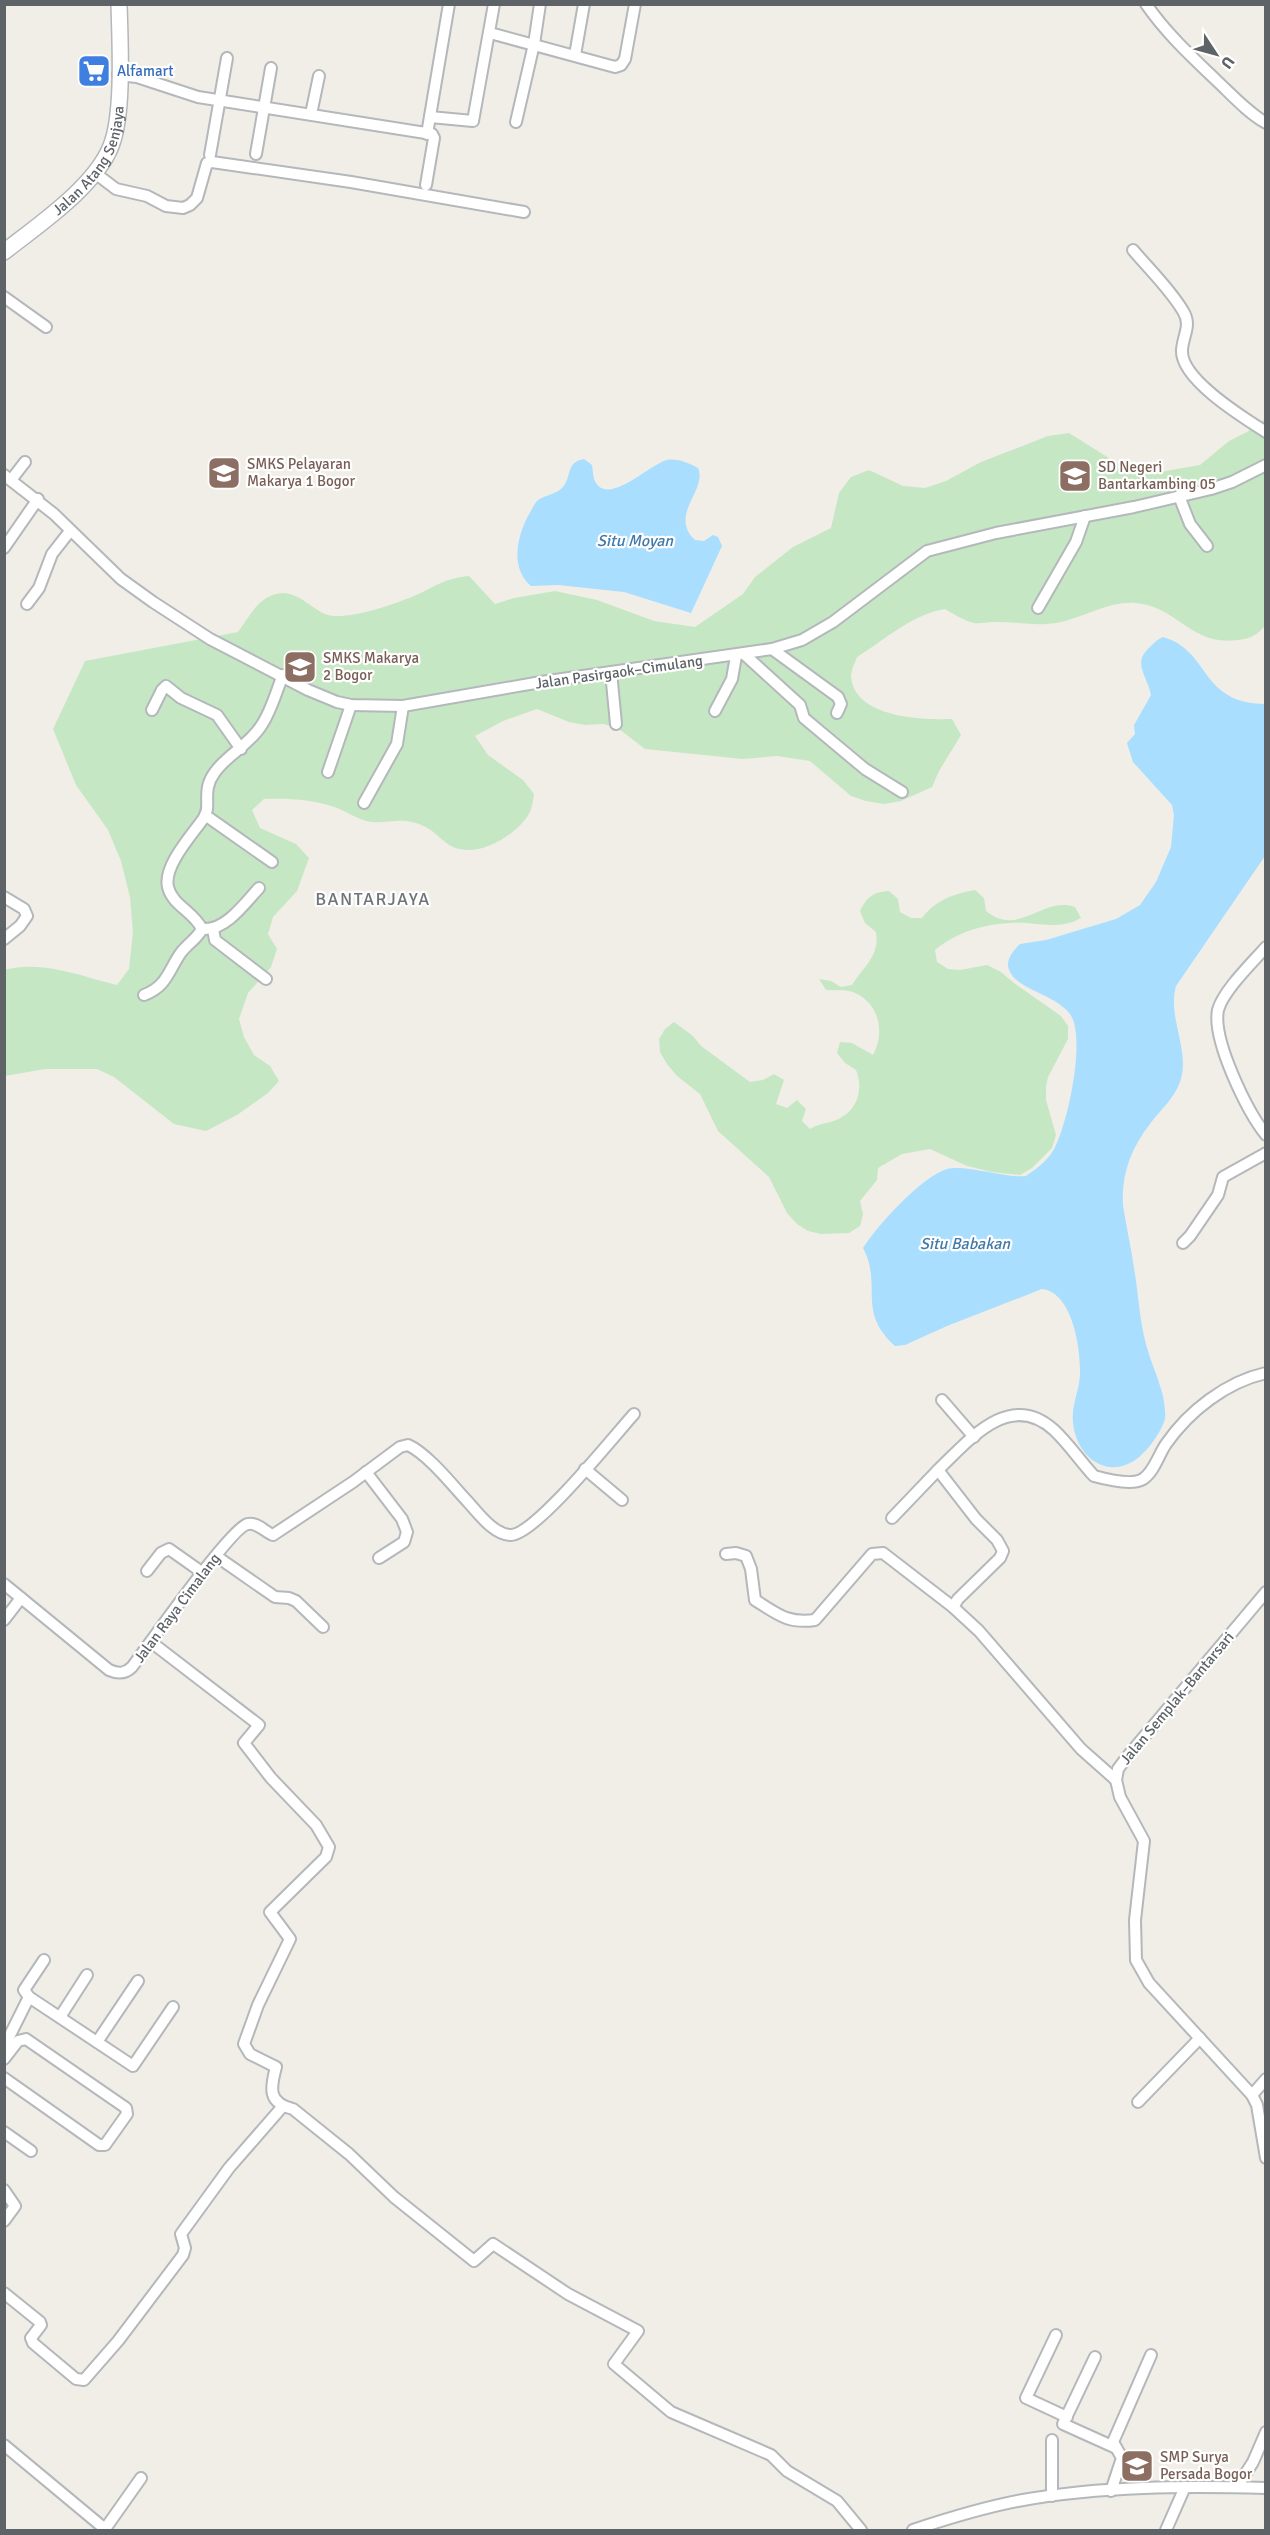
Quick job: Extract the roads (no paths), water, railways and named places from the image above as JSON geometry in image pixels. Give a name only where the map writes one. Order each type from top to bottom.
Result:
[{"type":"main road","name":"Jalan Atang Senjaya","points":[[4,252],[99,176],[112,144],[127,76],[119,4]]},
{"type":"street","points":[[427,134],[449,4]]},
{"type":"street","points":[[430,117],[473,121],[494,4]]},
{"type":"street","points":[[516,122],[534,44],[540,4]]},
{"type":"street","points":[[575,55],[584,4]]},
{"type":"street","points":[[490,33],[615,67],[621,65],[625,59],[635,4]]},
{"type":"street","points":[[1146,4],[1179,44],[1239,102],[1266,123]]},
{"type":"street","points":[[210,155],[227,58]]},
{"type":"street","points":[[256,154],[271,68]]},
{"type":"street","points":[[127,76],[198,97],[264,106],[434,136],[426,185]]},
{"type":"street","points":[[311,114],[319,76]]},
{"type":"street","points":[[99,176],[116,189],[147,195],[166,206],[183,208],[197,198],[207,163],[212,162],[351,182],[524,212]]},
{"type":"street","points":[[1133,250],[1184,311],[1188,323],[1182,350],[1183,360],[1193,375],[1233,412],[1266,432]]},
{"type":"street","points":[[6,300],[46,327]]},
{"type":"street","points":[[8,477],[25,462]]},
{"type":"street","name":"Jalan Pasirgaok–Cimulang","points":[[8,477],[38,499],[122,579],[210,639],[309,690],[351,705],[403,706],[610,672],[772,650],[802,640],[833,622],[927,551],[996,533],[1134,507],[1179,496],[1233,482],[1266,465]]},
{"type":"street","points":[[1179,496],[1190,524],[1207,546]]},
{"type":"street","points":[[4,548],[38,499]]},
{"type":"street","points":[[1038,608],[1076,542],[1085,516]]},
{"type":"street","points":[[27,604],[39,588],[52,554],[70,531]]},
{"type":"street","points":[[772,650],[838,697],[841,704],[837,713]]},
{"type":"street","points":[[715,711],[732,679],[740,655],[800,705],[804,718],[865,769],[902,792]]},
{"type":"street","points":[[610,672],[616,724]]},
{"type":"street","points":[[266,979],[215,940],[207,929],[175,900],[167,884],[172,865],[205,816],[206,789],[210,781],[225,761],[241,749],[261,727],[283,675]]},
{"type":"street","points":[[152,710],[162,690],[166,686],[171,687],[181,698],[217,715],[241,749]]},
{"type":"street","points":[[328,772],[351,705]]},
{"type":"street","points":[[364,803],[397,744],[403,706]]},
{"type":"street","points":[[205,816],[272,862]]},
{"type":"street","points":[[144,995],[163,984],[180,954],[198,936],[207,929],[224,923],[259,888]]},
{"type":"street","points":[[4,897],[24,909],[27,916],[20,926],[4,939]]},
{"type":"street","points":[[1266,947],[1224,998],[1218,1010],[1218,1022],[1238,1088],[1246,1106],[1266,1135]]},
{"type":"street","points":[[1183,1244],[1218,1195],[1223,1177],[1266,1153]]},
{"type":"street","points":[[892,1518],[938,1470],[974,1437],[1001,1418],[1027,1415],[1039,1419],[1057,1433],[1094,1476],[1137,1481],[1148,1474],[1167,1442],[1204,1405],[1229,1386],[1266,1373]]},
{"type":"street","points":[[942,1400],[974,1437]]},
{"type":"street","points":[[379,1558],[404,1542],[408,1532],[402,1519],[366,1472],[400,1447],[412,1447],[483,1519],[500,1532],[513,1535],[521,1532],[557,1501],[634,1414]]},
{"type":"street","points":[[585,1469],[622,1500]]},
{"type":"street","points":[[938,1470],[976,1519],[997,1540],[1003,1551],[1000,1558],[957,1599],[953,1607]]},
{"type":"street","name":"Jalan Raya Cimalang","points":[[4,1584],[113,1672],[122,1673],[129,1670],[216,1556],[242,1526],[254,1524],[273,1535],[366,1472]]},
{"type":"street","points":[[147,1571],[161,1553],[169,1549],[203,1573]]},
{"type":"street","points":[[726,1554],[736,1553],[746,1556],[751,1569],[755,1600],[782,1617],[797,1622],[815,1620],[875,1552],[888,1556],[953,1607],[1009,1663],[1048,1712],[1094,1762],[1116,1780]]},
{"type":"street","points":[[216,1556],[275,1598],[289,1598],[296,1601],[323,1627]]},
{"type":"street","name":"Jalan Semplak–Bantarsari","points":[[1266,1592],[1127,1756],[1118,1769],[1116,1780],[1120,1797],[1144,1841],[1135,1920],[1136,1960],[1149,1983],[1252,2095],[1257,2105],[1266,2158]]},
{"type":"street","points":[[4,1620],[21,1598]]},
{"type":"street","points":[[151,1642],[258,1725],[244,1743],[271,1778],[316,1825],[329,1847],[326,1857],[270,1912],[290,1939],[258,2005],[244,2044],[250,2054],[276,2067],[271,2084],[273,2098],[283,2106],[293,2109],[330,2139],[394,2197],[474,2261],[493,2244],[568,2294],[638,2331],[614,2364],[671,2412],[771,2455],[790,2474],[833,2497],[861,2530]]},
{"type":"street","points":[[44,1960],[24,1990],[29,1997],[133,2066],[172,2007]]},
{"type":"street","points":[[60,2017],[87,1975]]},
{"type":"street","points":[[97,2042],[138,1981]]},
{"type":"street","points":[[4,2047],[29,1997]]},
{"type":"street","points":[[4,2059],[18,2041],[22,2038],[26,2039],[126,2108],[127,2114],[105,2145],[99,2145],[4,2078]]},
{"type":"street","points":[[1138,2102],[1200,2038]]},
{"type":"street","points":[[1252,2095],[1266,2079]]},
{"type":"street","points":[[4,2293],[40,2322],[41,2325],[31,2339],[33,2343],[76,2379],[84,2380],[118,2341],[183,2255],[185,2248],[181,2234],[229,2168],[283,2106]]},
{"type":"street","points":[[4,2133],[31,2151]]},
{"type":"street","points":[[4,2190],[15,2206],[4,2221]]},
{"type":"street","points":[[1056,2335],[1026,2398],[1067,2417]]},
{"type":"street","points":[[1114,2447],[1113,2442],[1151,2355]]},
{"type":"street","points":[[1095,2357],[1064,2424],[1114,2447],[1122,2458],[1111,2491]]},
{"type":"street","points":[[1238,2487],[1253,2462],[1266,2432]]},
{"type":"street","points":[[1052,2440],[1052,2496]]},
{"type":"street","points":[[5,2446],[104,2530],[141,2478]]},
{"type":"street","points":[[1166,2530],[1185,2487]]},
{"type":"street","points":[[913,2530],[996,2505],[1052,2496],[1185,2487],[1266,2488]]},
{"type":"water","name":"Situ Moyan","points":[[584,459],[592,465],[596,483],[602,488],[611,489],[667,460],[683,461],[698,468],[700,476],[698,485],[685,521],[688,531],[695,540],[704,541],[713,535],[718,537],[722,546],[691,613],[624,592],[558,585],[531,586],[524,579],[518,561],[518,552],[521,533],[528,516],[538,500],[563,487],[574,463]]},
{"type":"water","name":"Situ Babakan","points":[[1163,637],[1190,653],[1216,686],[1228,695],[1244,701],[1265,704],[1265,856],[1176,986],[1174,1010],[1183,1058],[1180,1082],[1171,1099],[1137,1143],[1126,1173],[1123,1205],[1141,1319],[1146,1344],[1163,1396],[1165,1419],[1156,1437],[1142,1454],[1132,1462],[1110,1467],[1092,1460],[1079,1443],[1075,1433],[1073,1416],[1080,1379],[1079,1350],[1073,1323],[1067,1310],[1052,1292],[1042,1289],[905,1345],[895,1346],[876,1321],[869,1261],[863,1248],[879,1227],[913,1191],[937,1174],[955,1168],[1026,1176],[1044,1162],[1053,1151],[1064,1123],[1073,1082],[1076,1061],[1075,1026],[1064,1007],[1021,983],[1010,972],[1008,964],[1012,953],[1020,944],[1046,940],[1116,919],[1140,905],[1156,882],[1171,847],[1174,815],[1172,805],[1133,762],[1127,743],[1135,734],[1134,725],[1151,695],[1142,669],[1142,658],[1152,645]]},
{"type":"place","name":"Alfamart","points":[[94,71]]},
{"type":"place","name":"SMKS Pelayaran Makarya 1 Bogor","points":[[224,473]]},
{"type":"place","name":"SD Negeri Bantarkambing 05","points":[[1075,476]]},
{"type":"place","name":"SMKS Makarya 2 Bogor","points":[[300,667]]},
{"type":"place","name":"SMP Surya Persada Bogor","points":[[1137,2466]]},
{"type":"district","name":"BANTARJAYA","points":[[373,899]]}]
